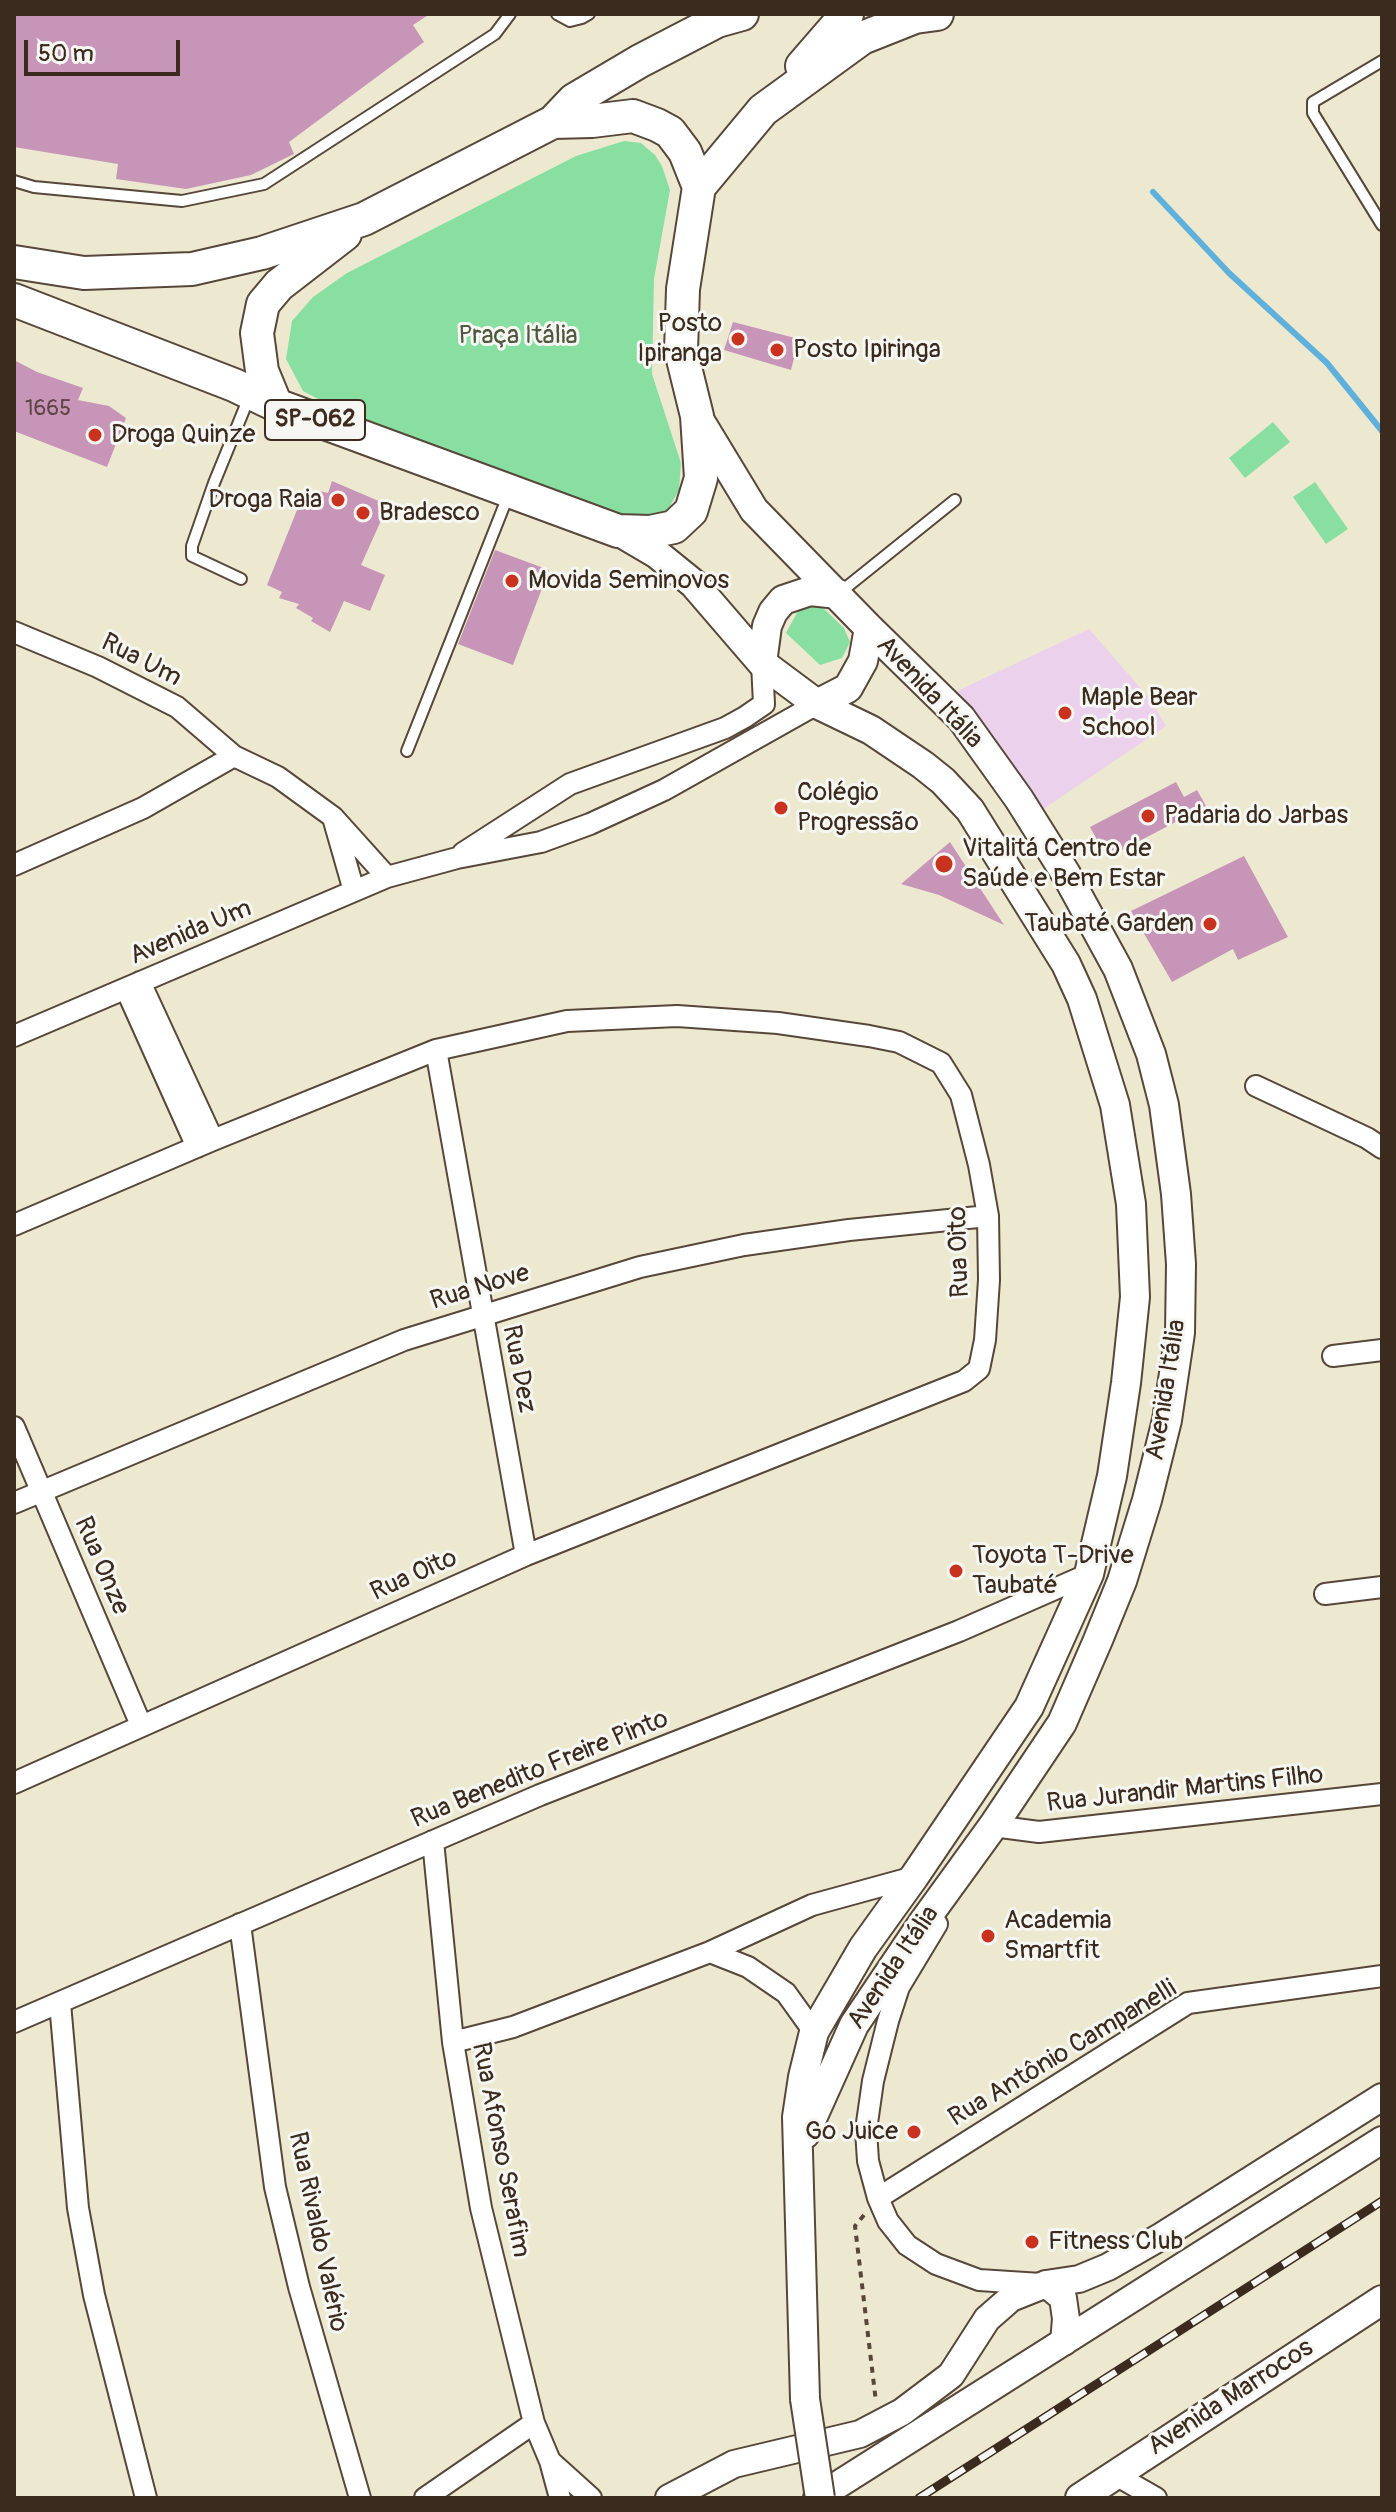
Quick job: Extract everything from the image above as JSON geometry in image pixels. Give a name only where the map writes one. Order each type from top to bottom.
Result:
[{"type":"main road","name":"SP-062","points":[[14,262],[84,273],[192,269],[262,253],[364,219],[553,122],[574,100],[640,61],[717,21],[742,14]]},
{"type":"main road","points":[[699,187],[847,14]]},
{"type":"main road","points":[[763,110],[862,38],[915,17],[937,14]]},
{"type":"main road","name":"SP-062","points":[[14,300],[263,399],[618,531],[650,532],[674,527],[691,511],[701,478],[697,416],[681,351],[683,289],[699,187],[685,152],[670,132],[657,125],[633,116],[553,122]]},
{"type":"main road","name":"SP-062","points":[[263,399],[257,333],[263,304],[279,285],[364,219]]},
{"type":"main road","name":"Avenida Itália","points":[[697,416],[754,510],[961,718],[1066,874],[1118,969],[1151,1054],[1164,1105],[1176,1194],[1181,1264],[1180,1333],[1167,1420],[1147,1500],[1122,1581],[1062,1723],[854,2025],[798,2150]]},
{"type":"main road","points":[[618,531],[657,554],[694,584],[762,663],[817,704],[848,688],[863,661],[869,628]]},
{"type":"main road","points":[[762,663],[767,626],[783,600],[810,591],[838,594]]},
{"type":"main road","name":"Avenida Itália","points":[[817,704],[871,730],[943,781],[970,810],[1066,964],[1092,1029],[1115,1105],[1129,1190],[1135,1297],[1112,1476],[1089,1574],[1029,1707],[863,1948],[814,2032],[797,2117],[805,2399],[819,2498]]},
{"type":"main road","name":"Avenida Marrocos","points":[[1080,2498],[1382,2300]]},
{"type":"street","name":"Rua Um","points":[[14,632],[98,667],[177,707],[234,756],[278,777],[333,817],[387,877]]},
{"type":"street","points":[[457,858],[570,784],[725,728],[745,717],[764,704],[762,663]]},
{"type":"street","points":[[457,858],[541,842],[590,824],[664,790],[817,704]]},
{"type":"street","points":[[14,865],[143,808],[234,756]]},
{"type":"street","points":[[333,817],[354,891]]},
{"type":"street","name":"Avenida Um","points":[[14,1036],[387,877],[457,858]]},
{"type":"street","points":[[133,986],[205,1143]]},
{"type":"street","name":"Rua Oito","points":[[14,1225],[205,1143],[436,1050],[567,1021],[677,1016],[778,1023],[869,1036],[899,1042],[941,1063],[961,1095],[979,1165],[988,1216],[989,1280],[985,1340],[979,1369],[964,1381],[526,1555],[14,1783]]},
{"type":"street","name":"Rua Dez","points":[[436,1050],[526,1555]]},
{"type":"street","points":[[1256,1086],[1382,1148]]},
{"type":"street","name":"Rua Nove","points":[[14,1503],[404,1340],[640,1267],[744,1245],[849,1230],[988,1216]]},
{"type":"street","points":[[1333,1356],[1382,1350]]},
{"type":"street","name":"Rua Onze","points":[[14,1427],[141,1725]]},
{"type":"street","name":"Rua Benedito Freire Pinto","points":[[14,2022],[554,1789],[959,1631],[1089,1574]]},
{"type":"street","points":[[1325,1594],[1382,1587]]},
{"type":"street","name":"Rua Jurandir Martins Filho","points":[[993,1826],[1039,1832],[1382,1794]]},
{"type":"street","points":[[993,1826],[899,1987],[873,2081],[866,2130],[868,2161],[888,2221],[907,2245],[936,2264],[979,2280],[1046,2284],[1079,2279],[1108,2267],[1162,2236],[1382,2097]]},
{"type":"street","name":"Rua Afonso Serafim","points":[[433,1841],[453,2042],[481,2208],[534,2423],[550,2461],[560,2498]]},
{"type":"street","points":[[453,2042],[513,2027],[710,1952],[812,1905],[914,1877]]},
{"type":"street","name":"Rua Rivaldo Valério","points":[[240,1924],[275,2187],[299,2287],[360,2498]]},
{"type":"street","points":[[710,1952],[748,1967],[786,1993],[814,2032]]},
{"type":"street","name":"Rua Antônio Campanelli","points":[[878,2198],[1188,2003],[1382,1976]]},
{"type":"street","points":[[60,2003],[78,2208],[94,2295],[146,2498]]},
{"type":"street","points":[[819,2498],[1382,2140]]},
{"type":"street","points":[[1046,2284],[1063,2298],[1066,2319],[1064,2342]]},
{"type":"street","points":[[669,2498],[734,2464],[860,2434],[902,2412],[951,2375],[987,2319],[1011,2298],[1046,2284]]},
{"type":"street","points":[[425,2498],[534,2423]]},
{"type":"street","points":[[550,2461],[591,2498]]},
{"type":"street","points":[[1114,2474],[1156,2498]]},
{"type":"lane","points":[[14,181],[34,187],[182,201],[264,184],[495,34],[510,14]]},
{"type":"lane","points":[[557,14],[570,21],[589,14]]},
{"type":"lane","points":[[1382,61],[1313,102],[1313,113],[1382,225]]},
{"type":"lane","points":[[241,579],[192,556],[192,546],[214,483],[263,399]]},
{"type":"lane","points":[[407,751],[511,490]]},
{"type":"lane","points":[[838,594],[955,500]]},
{"type":"path","points":[[878,2198],[855,2226],[879,2424]]},
{"type":"shaded area","name":"Maple Bear School","points":[[1089,629],[1151,700],[1166,726],[1039,812],[957,691]]},
{"type":"green space","name":"Praça Itália","points":[[624,141],[641,143],[655,155],[670,190],[654,279],[652,374],[681,463],[679,490],[669,508],[658,518],[616,522],[354,418],[303,391],[286,359],[292,321],[313,297],[347,273],[576,156]]},
{"type":"green space","points":[[1273,422],[1290,442],[1245,478],[1229,458]]},
{"type":"green space","points":[[1315,482],[1348,529],[1326,544],[1293,497]]},
{"type":"green space","points":[[810,604],[822,607],[844,628],[850,642],[842,658],[820,665],[786,633],[798,611]]},
{"type":"building","points":[[14,14],[430,14],[413,25],[424,42],[289,142],[294,154],[251,175],[186,189],[116,179],[118,164],[14,147]]},
{"type":"building","points":[[733,322],[799,339],[791,370],[724,350]]},
{"type":"building","points":[[14,360],[37,372],[83,388],[78,400],[109,406],[126,418],[107,467],[14,431]]},
{"type":"building","points":[[332,481],[388,505],[361,565],[385,575],[370,611],[344,601],[330,632],[296,608],[299,604],[279,598],[282,592],[267,585],[299,505],[311,509],[319,491],[328,493]]},
{"type":"building","points":[[495,550],[549,570],[513,665],[458,644]]},
{"type":"building","name":"Padaria do Jarbas","points":[[1176,782],[1184,797],[1197,790],[1206,806],[1107,858],[1090,827]]},
{"type":"building","name":"Vitalitá Centro de Saúde e Bem Estar","points":[[950,842],[1004,925],[939,895],[901,884]]},
{"type":"building","name":"Taubaté Garden","points":[[1244,856],[1288,937],[1238,960],[1233,949],[1172,982],[1131,911]]},
{"type":"waterway","points":[[1153,192],[1229,273],[1327,363],[1382,431]]},
{"type":"railway","points":[[919,2498],[1382,2201]]},
{"type":"place","name":"Posto Ipiranga","points":[[738,339]]},
{"type":"place","name":"Posto Ipiringa","points":[[777,350]]},
{"type":"place","name":"Droga Quinze","points":[[95,435]]},
{"type":"place","name":"Droga Raia","points":[[338,500]]},
{"type":"place","name":"Bradesco","points":[[363,513]]},
{"type":"place","name":"Movida Seminovos","points":[[512,581]]},
{"type":"place","name":"Maple Bear School","points":[[1065,713]]},
{"type":"place","name":"Colégio Progressão","points":[[781,808]]},
{"type":"place","name":"Padaria do Jarbas","points":[[1148,816]]},
{"type":"place","name":"Vitalitá Centro de Saúde e Bem Estar","points":[[944,864]]},
{"type":"place","name":"Taubaté Garden","points":[[1210,924]]},
{"type":"place","name":"Toyota T-Drive Taubaté","points":[[956,1571]]},
{"type":"place","name":"Academia Smartfit","points":[[988,1936]]},
{"type":"place","name":"Go Juice","points":[[914,2132]]},
{"type":"place","name":"Fitness Club","points":[[1032,2242]]}]
